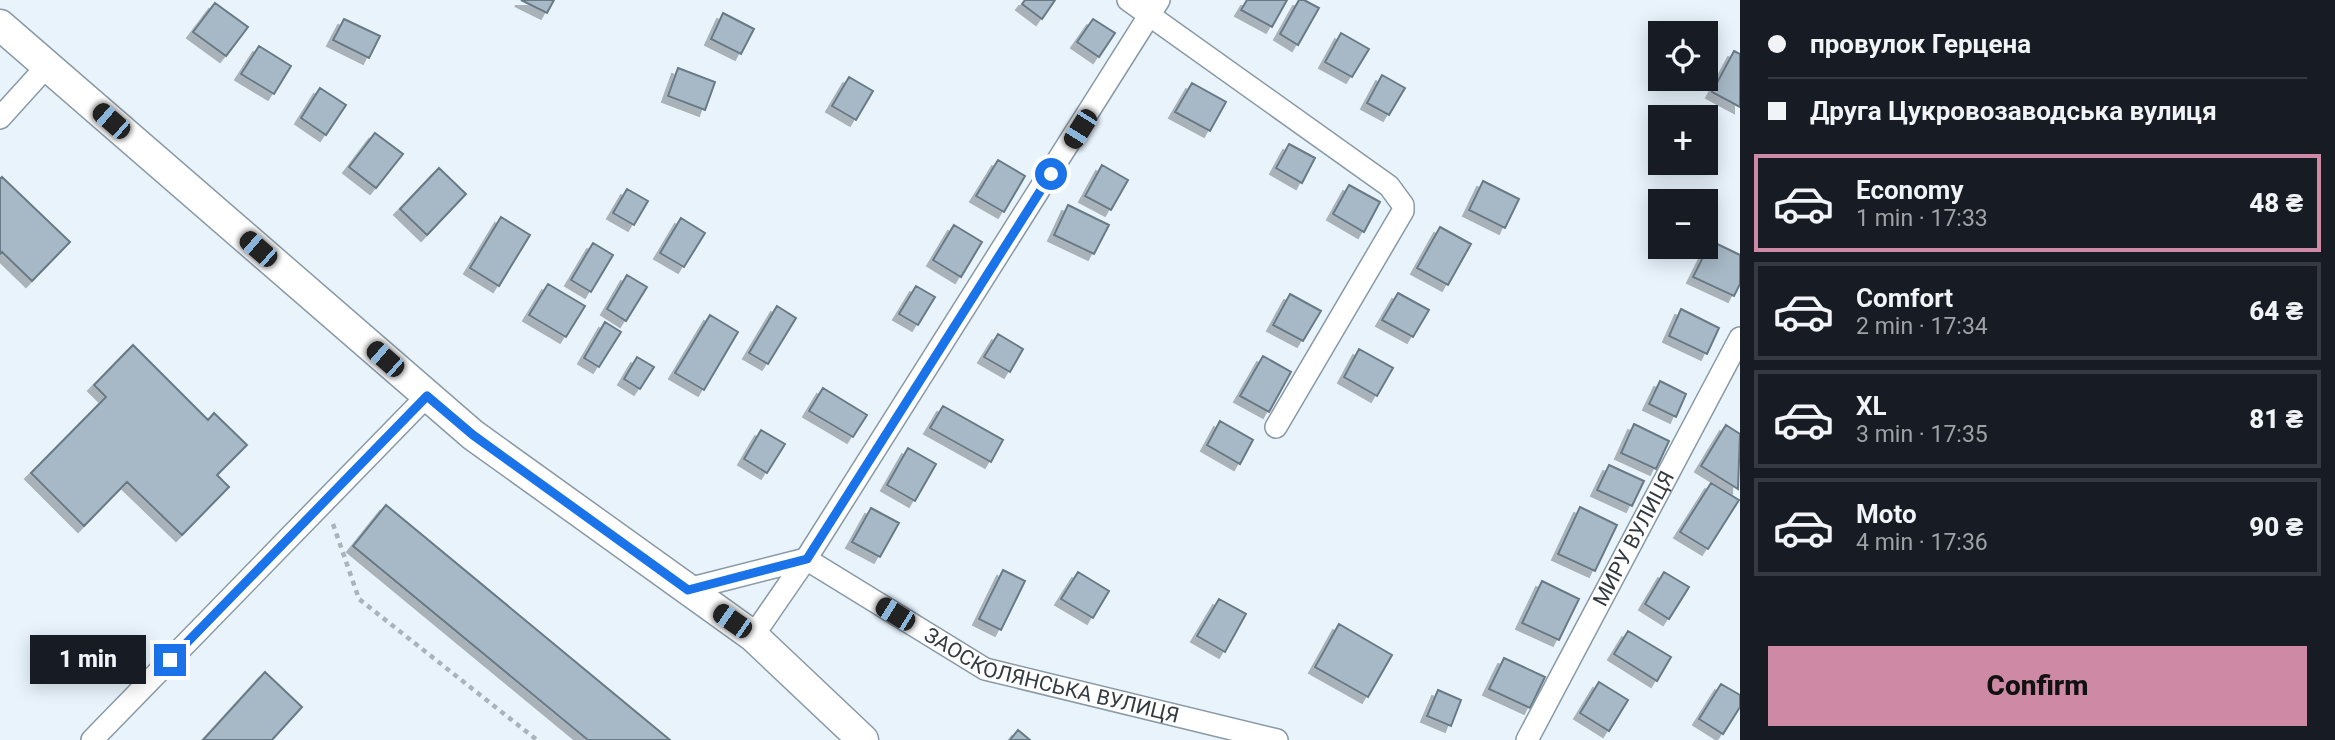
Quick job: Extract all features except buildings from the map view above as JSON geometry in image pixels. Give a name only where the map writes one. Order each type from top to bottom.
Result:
[{"type":"street","points":[[1128,0],[1155,8],[1389,186],[1403,205],[1403,211],[1276,427]]},
{"type":"street","points":[[753,636],[807,559],[1155,8]]},
{"type":"street","points":[[0,25],[473,435],[753,636],[863,740]]},
{"type":"street","points":[[0,118],[47,66]]},
{"type":"street","name":"МИРУ ВУЛИЦЯ","points":[[1527,740],[1740,338]]},
{"type":"street","points":[[92,740],[427,396]]},
{"type":"street","points":[[688,590],[807,559]]},
{"type":"street","name":"ЗАОСКОЛЯНСЬКА ВУЛИЦЯ","points":[[807,559],[985,669],[1277,740]]},
{"type":"path","points":[[325,500],[359,599],[537,740]]},
{"type":"route","points":[[170,660],[427,396],[473,435],[688,590],[807,559],[1051,174]]}]
